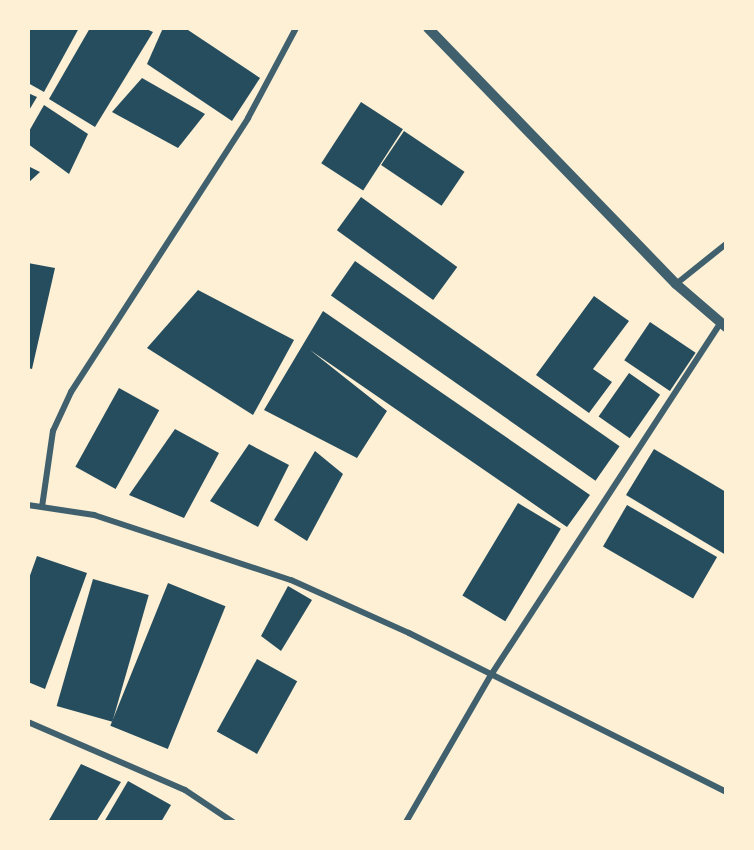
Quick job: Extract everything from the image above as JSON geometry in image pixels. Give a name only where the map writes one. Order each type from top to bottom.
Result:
[{"type":"street","points":[[42,507],[53,431],[71,392],[248,118],[296,28]]},
{"type":"street","points":[[406,822],[491,675],[723,325],[676,284],[428,28]]},
{"type":"street","points":[[676,284],[726,244]]},
{"type":"street","points":[[28,505],[94,515],[291,580],[410,633],[726,792]]},
{"type":"street","points":[[28,722],[185,790],[233,822]]},
{"type":"building","points":[[28,28],[79,28],[44,92],[28,83]]},
{"type":"building","points":[[90,28],[144,28],[153,32],[95,127],[49,99]]},
{"type":"building","points":[[163,28],[185,28],[260,78],[232,121],[147,64]]},
{"type":"building","points":[[142,78],[205,114],[178,148],[112,112]]},
{"type":"building","points":[[28,93],[37,97],[28,112]]},
{"type":"building","points":[[361,102],[403,129],[363,190],[321,163]]},
{"type":"building","points":[[44,105],[88,134],[69,174],[28,144],[28,133]]},
{"type":"building","points":[[404,131],[465,172],[442,206],[381,165]]},
{"type":"building","points":[[28,166],[40,172],[28,183]]},
{"type":"building","points":[[361,197],[457,267],[433,300],[337,230]]},
{"type":"building","points":[[355,261],[620,446],[595,481],[331,295]]},
{"type":"building","points":[[28,263],[55,268],[32,369],[28,368]]},
{"type":"building","points":[[198,290],[294,340],[253,415],[147,348]]},
{"type":"building","points":[[594,296],[629,321],[593,369],[612,382],[589,413],[536,375]]},
{"type":"building","points":[[323,311],[590,495],[567,527],[310,350],[387,411],[357,458],[264,410]]},
{"type":"building","points":[[650,322],[696,353],[670,391],[624,360]]},
{"type":"building","points":[[629,373],[660,395],[630,438],[599,416]]},
{"type":"building","points":[[119,388],[159,410],[116,489],[75,467]]},
{"type":"building","points":[[175,429],[219,453],[184,518],[129,495]]},
{"type":"building","points":[[249,444],[289,465],[258,527],[210,501]]},
{"type":"building","points":[[654,449],[726,492],[726,555],[626,495]]},
{"type":"building","points":[[315,451],[343,474],[307,541],[274,520]]},
{"type":"building","points":[[518,503],[561,529],[505,621],[462,596]]},
{"type":"building","points":[[627,505],[717,557],[693,599],[603,547]]},
{"type":"building","points":[[37,556],[87,573],[45,689],[28,682],[28,581]]},
{"type":"building","points":[[93,579],[149,595],[112,722],[57,706]]},
{"type":"building","points":[[168,583],[225,606],[168,749],[110,726]]},
{"type":"building","points":[[288,586],[312,600],[281,651],[261,636]]},
{"type":"building","points":[[257,659],[297,681],[257,754],[217,732]]},
{"type":"building","points":[[81,764],[121,782],[96,822],[48,822]]},
{"type":"building","points":[[128,781],[171,805],[161,822],[104,822]]}]
